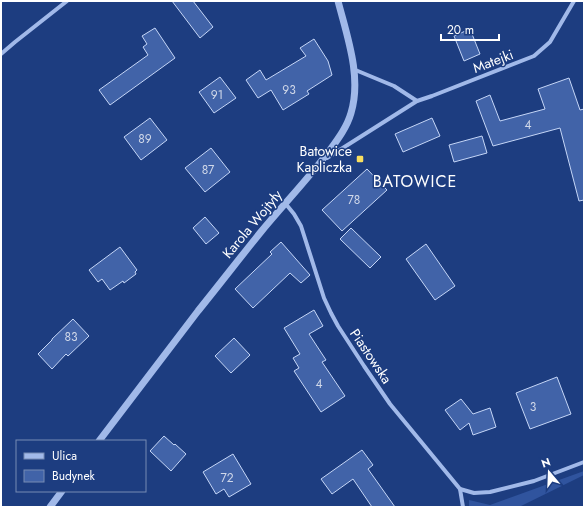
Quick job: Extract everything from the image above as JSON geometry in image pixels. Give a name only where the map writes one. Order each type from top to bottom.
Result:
[{"type":"street","points":[[1,54],[67,1]]},
{"type":"street","name":"Karola Wojtyły","points":[[100,440],[153,368],[260,233],[321,161],[339,137],[351,114],[355,86],[350,47],[338,1]]},
{"type":"street","name":"Matejki","points":[[321,161],[417,101],[534,56],[550,42],[574,1]]},
{"type":"street","points":[[354,69],[394,86],[417,101]]},
{"type":"street","name":"Piastowska","points":[[286,203],[301,226],[324,298],[338,326],[390,404],[460,489]]},
{"type":"street","points":[[462,507],[460,489],[474,493],[490,492],[534,481],[584,462]]},
{"type":"street","points":[[50,507],[61,492]]},
{"type":"shaded area","points":[[584,471],[584,475],[519,507],[469,507],[469,500],[490,505]]},
{"type":"building","points":[[172,1],[193,1],[213,27],[200,38]]},
{"type":"building","points":[[155,28],[175,58],[110,105],[99,90],[148,55],[143,47],[147,44],[142,36]]},
{"type":"building","points":[[470,29],[480,54],[464,61],[454,36]]},
{"type":"building","points":[[314,39],[328,61],[332,75],[307,91],[309,94],[283,110],[271,90],[258,98],[246,80],[260,70],[266,80],[306,56],[300,48]]},
{"type":"building","points":[[220,77],[236,98],[214,113],[199,92]]},
{"type":"building","points":[[569,78],[580,110],[584,109],[584,200],[579,201],[560,128],[493,146],[476,101],[490,95],[500,121],[545,109],[538,89]]},
{"type":"building","points":[[150,118],[167,140],[141,160],[124,137]]},
{"type":"building","points":[[432,118],[440,136],[403,152],[395,134]]},
{"type":"building","points":[[482,136],[487,153],[454,162],[449,145]]},
{"type":"building","points":[[211,148],[230,172],[205,192],[185,168]]},
{"type":"building","points":[[367,169],[387,190],[342,231],[322,210]]},
{"type":"building","points":[[205,217],[219,233],[206,244],[193,228]]},
{"type":"building","points":[[351,228],[381,257],[370,268],[340,239]]},
{"type":"building","points":[[281,242],[310,275],[301,283],[290,273],[253,308],[235,289],[272,254],[270,252]]},
{"type":"building","points":[[426,244],[455,286],[435,300],[406,259]]},
{"type":"building","points":[[120,247],[137,270],[135,272],[136,274],[124,283],[123,281],[110,290],[102,279],[98,282],[89,270]]},
{"type":"building","points":[[314,310],[323,326],[309,334],[326,360],[322,362],[345,396],[321,412],[294,371],[299,368],[293,358],[300,354],[284,328]]},
{"type":"building","points":[[73,319],[89,336],[68,356],[66,354],[52,369],[38,354]]},
{"type":"building","points":[[234,338],[250,355],[231,373],[215,356]]},
{"type":"building","points":[[557,377],[571,414],[530,429],[516,393]]},
{"type":"building","points":[[461,399],[473,414],[490,408],[496,427],[473,435],[469,423],[460,430],[445,410]]},
{"type":"building","points":[[164,436],[186,454],[171,471],[150,451]]},
{"type":"building","points":[[362,450],[373,465],[368,469],[395,507],[372,507],[353,479],[332,494],[321,479]]},
{"type":"building","points":[[233,454],[251,484],[229,497],[224,489],[216,494],[203,472]]},
{"type":"place","name":"Batowice Kapliczka","points":[[360,159]]},
{"type":"district","name":"BATOWICE","points":[[415,181]]}]
